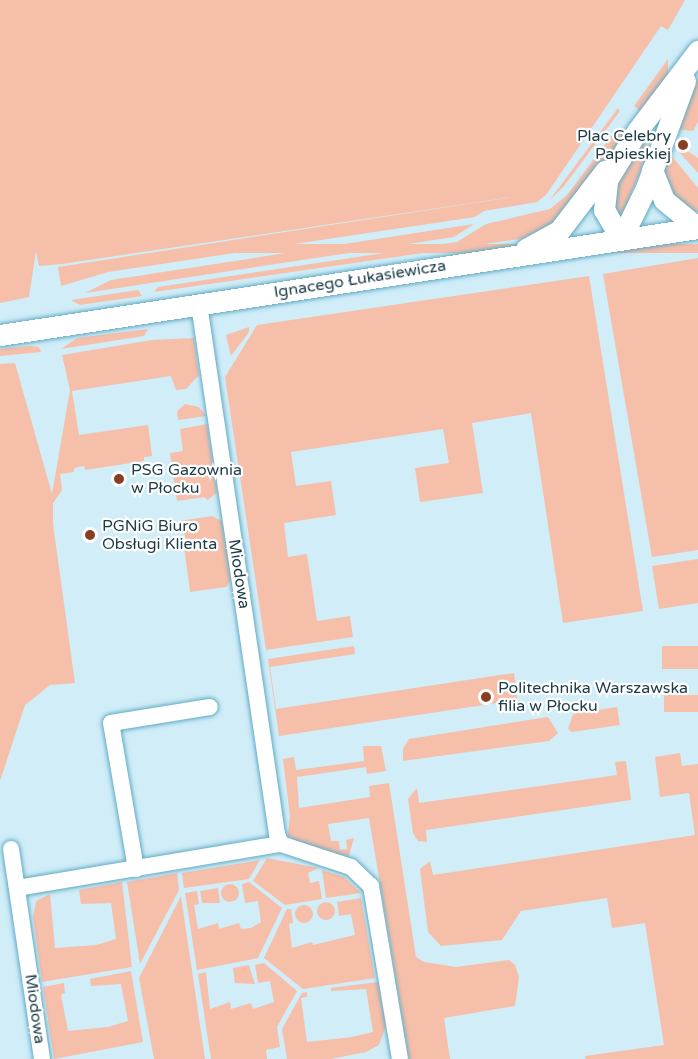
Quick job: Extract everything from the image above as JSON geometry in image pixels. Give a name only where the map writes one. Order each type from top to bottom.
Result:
[{"type":"street","points":[[512,256],[560,231],[696,54]]},
{"type":"street","points":[[621,240],[652,170],[696,54]]},
{"type":"street","points":[[621,240],[604,210],[604,190],[637,131]]},
{"type":"street","points":[[652,170],[664,200],[698,228]]},
{"type":"street","name":"Ignacego Łukasiewicza","points":[[0,335],[698,228]]},
{"type":"street","name":"Miodowa","points":[[199,304],[281,844]]},
{"type":"street","points":[[136,868],[111,723],[210,706]]},
{"type":"street","points":[[17,888],[281,844],[351,867],[371,886],[400,1059]]},
{"type":"street","name":"Miodowa","points":[[11,849],[42,1059]]},
{"type":"shaded area","points":[[0,0],[685,0],[668,30],[661,26],[546,195],[537,202],[484,211],[475,217],[108,272],[61,286],[58,267],[519,196],[62,264],[39,266],[36,251],[29,297],[0,303]]},
{"type":"shaded area","points":[[668,59],[668,74],[642,112],[634,106]]},
{"type":"shaded area","points":[[698,78],[698,122],[693,131],[674,129]]},
{"type":"shaded area","points":[[618,108],[620,111],[564,186],[549,201]]},
{"type":"shaded area","points":[[621,128],[629,131],[562,217],[533,237],[154,292],[158,287],[457,242],[486,224],[550,209],[567,195],[613,134]]},
{"type":"shaded area","points":[[671,140],[698,158],[698,173],[670,142]]},
{"type":"shaded area","points":[[642,143],[650,146],[622,217],[614,208],[613,196],[619,174]]},
{"type":"shaded area","points":[[666,149],[698,188],[698,212],[677,204],[663,175]]},
{"type":"shaded area","points":[[474,224],[454,237],[85,293],[111,280]]},
{"type":"shaded area","points":[[236,244],[698,244],[698,253],[236,253]]},
{"type":"shaded area","points":[[698,258],[698,550],[652,557],[603,274]]},
{"type":"shaded area","points":[[589,276],[643,611],[563,623],[531,413],[472,423],[483,493],[420,502],[415,468],[449,463],[443,429],[291,452],[296,486],[331,481],[336,515],[284,523],[288,557],[307,554],[317,621],[350,616],[353,637],[266,650],[225,377],[257,325]]},
{"type":"shaded area","points":[[138,290],[142,296],[80,305],[71,300]]},
{"type":"shaded area","points":[[249,327],[249,332],[231,356],[226,335]]},
{"type":"shaded area","points":[[148,329],[144,336],[61,349],[77,338]]},
{"type":"shaded area","points":[[194,338],[199,375],[186,389],[176,390],[171,376],[72,391],[79,435],[148,425],[152,456],[144,457],[144,461],[85,470],[84,466],[74,468],[74,472],[60,474],[62,490],[53,503],[53,524],[75,683],[50,685],[25,705],[0,781],[0,364],[15,363],[52,494],[70,390],[62,355],[152,340]]},
{"type":"shaded area","points":[[39,347],[41,352],[0,356],[0,349]]},
{"type":"shaded area","points":[[185,404],[199,407],[206,416],[178,420],[177,411]]},
{"type":"shaded area","points":[[207,424],[217,492],[208,500],[204,497],[177,501],[170,453],[183,451],[180,429]]},
{"type":"shaded area","points":[[212,516],[222,521],[231,580],[226,587],[190,592],[184,546],[188,545],[180,521]]},
{"type":"shaded area","points":[[698,559],[698,603],[659,609],[652,566]]},
{"type":"shaded area","points":[[354,646],[355,654],[270,667],[276,709],[514,673],[517,700],[279,736],[268,659]]},
{"type":"shaded area","points":[[662,646],[698,646],[698,669],[662,669]]},
{"type":"shaded area","points":[[664,695],[698,695],[698,712],[664,712]]},
{"type":"shaded area","points":[[617,707],[620,725],[572,732],[568,729],[573,714]]},
{"type":"shaded area","points":[[548,717],[558,733],[549,741],[403,761],[403,749],[409,739]]},
{"type":"shaded area","points":[[363,746],[381,746],[386,771],[367,774],[366,767],[297,777],[299,808],[370,797],[369,786],[389,783],[416,957],[424,962],[456,967],[509,960],[515,965],[519,977],[515,1006],[444,1018],[450,1059],[409,1059],[369,818],[328,824],[331,841],[339,841],[340,850],[347,849],[346,840],[354,838],[349,856],[302,846],[288,835],[290,816],[283,759],[294,757],[296,770],[364,761]]},
{"type":"shaded area","points":[[680,753],[682,766],[698,764],[698,1059],[586,1059],[585,1056],[664,1045],[645,923],[612,928],[607,898],[521,911],[502,940],[441,946],[428,932],[420,869],[430,861],[433,875],[695,835],[689,793],[660,797],[655,757]]},
{"type":"shaded area","points":[[626,761],[631,800],[426,830],[427,842],[418,841],[413,833],[408,799],[417,788],[419,803],[617,775],[615,762]]},
{"type":"shaded area","points":[[267,858],[318,868],[308,873],[310,883],[319,881],[322,899],[285,905],[253,881]]},
{"type":"shaded area","points":[[260,860],[249,879],[184,888],[182,873]]},
{"type":"shaded area","points":[[322,870],[344,877],[361,893],[326,898]]},
{"type":"shaded area","points":[[177,873],[179,890],[140,964],[127,882]]},
{"type":"shaded area","points":[[122,882],[132,967],[42,982],[33,917],[36,901],[50,894],[55,948],[96,945],[116,939],[111,903],[81,904],[79,890]]},
{"type":"shaded area","points":[[249,882],[282,908],[258,958],[197,970],[185,893],[197,891],[199,904],[194,905],[198,929],[218,923],[219,929],[239,923],[241,929],[251,928],[261,922],[258,901],[245,903],[242,884]]},
{"type":"shaded area","points":[[226,884],[234,884],[239,889],[237,900],[226,902],[221,897],[221,889]]},
{"type":"shaded area","points":[[218,888],[220,903],[202,903],[200,891]]},
{"type":"shaded area","points":[[181,896],[205,1059],[154,1059],[139,978]]},
{"type":"shaded area","points":[[361,898],[375,978],[303,989],[264,958],[287,909],[291,909],[293,923],[289,924],[292,948],[312,942],[313,945],[355,935],[351,914],[339,916],[337,902]]},
{"type":"shaded area","points":[[326,902],[332,905],[335,911],[332,917],[326,920],[320,917],[317,911],[320,905]]},
{"type":"shaded area","points":[[304,905],[312,910],[313,914],[308,922],[304,923],[296,918],[295,914],[300,906]]},
{"type":"shaded area","points":[[264,963],[297,991],[277,1027],[280,1047],[266,1050],[267,1059],[211,1059],[198,974],[206,972],[210,1009],[230,1002],[231,1009],[251,1003],[253,1009],[274,1002],[270,981],[258,983],[255,965]]},
{"type":"shaded area","points":[[249,965],[255,984],[235,983],[233,968]]},
{"type":"shaded area","points":[[131,971],[143,1042],[54,1059],[43,987],[64,983],[65,993],[61,995],[68,1031],[108,1027],[128,1021],[121,984],[91,986],[90,979]]},
{"type":"shaded area","points":[[378,982],[386,1026],[379,1045],[366,1052],[331,1059],[287,1059],[282,1029],[302,993],[307,992],[307,997],[301,998],[307,1042],[352,1037],[373,1032],[366,989],[331,991],[331,988]]},
{"type":"place","name":"Plac Celebry Papieskiej","points":[[683,145]]},
{"type":"place","name":"PSG Gazownia w Płocku","points":[[119,479]]},
{"type":"place","name":"PGNiG Biuro Obsługi Klienta","points":[[90,535]]},
{"type":"place","name":"Politechnika Warszawska filia w Płocku","points":[[486,697]]}]
